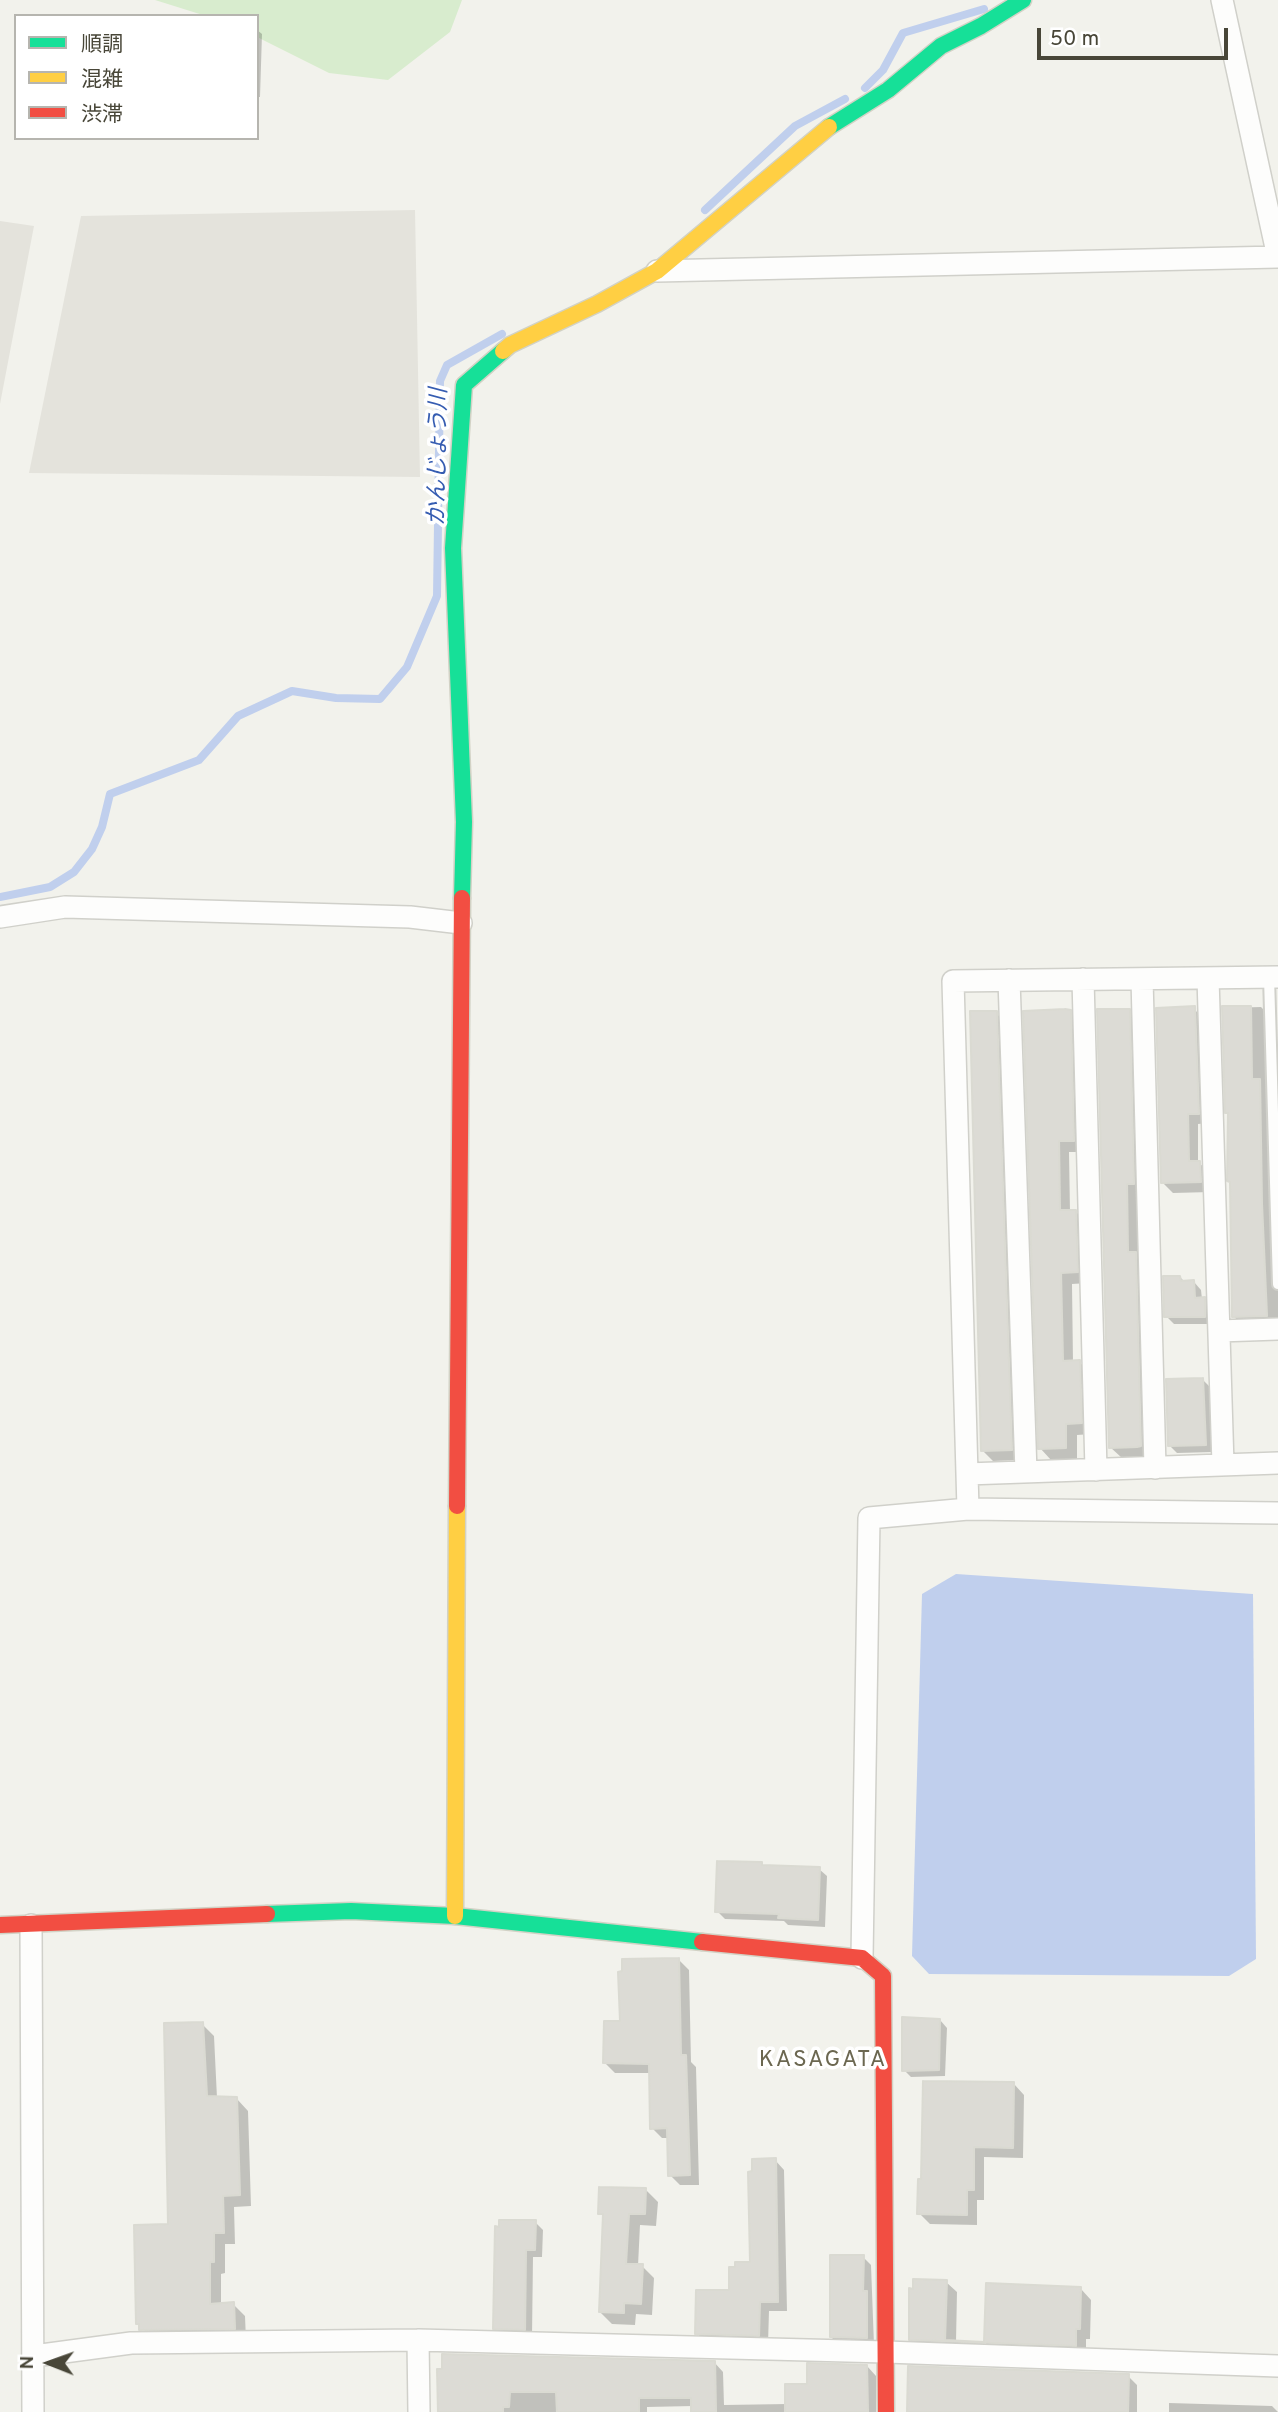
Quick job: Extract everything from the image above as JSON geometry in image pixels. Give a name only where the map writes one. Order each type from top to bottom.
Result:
[{"type":"street","points":[[455,1916],[461,922],[464,822],[453,548],[464,385],[510,345],[597,304],[657,271],[827,128],[888,90],[941,46],[981,26],[1023,0]]},
{"type":"street","points":[[657,271],[1278,257],[1222,0]]},
{"type":"street","points":[[0,917],[65,907],[410,917],[461,922]]},
{"type":"street","points":[[968,1509],[953,981],[1274,977]]},
{"type":"street","points":[[1208,978],[1223,1465]]},
{"type":"street","points":[[1083,979],[1096,1470]]},
{"type":"street","points":[[1142,979],[1155,1468]]},
{"type":"street","points":[[1009,980],[1026,1472]]},
{"type":"street","points":[[1219,1331],[1278,1329]]},
{"type":"street","points":[[967,1474],[1278,1464]]},
{"type":"street","points":[[862,1958],[869,1518],[968,1509],[1278,1513]]},
{"type":"street","points":[[0,1925],[351,1911],[455,1916],[862,1958],[883,1976],[886,2412]]},
{"type":"street","points":[[31,1925],[33,2412]]},
{"type":"street","points":[[34,2356],[131,2343],[418,2340],[886,2352],[1278,2366]]},
{"type":"street","points":[[418,2340],[419,2412]]},
{"type":"lane","points":[[1274,977],[1278,1284]]},
{"type":"shaded area","points":[[415,210],[420,477],[29,473],[81,216]]},
{"type":"shaded area","points":[[0,221],[34,226],[0,404]]},
{"type":"green space","points":[[155,0],[462,0],[450,32],[388,80],[329,73],[259,38],[259,14],[200,14]]},
{"type":"water","points":[[956,1574],[1253,1594],[1256,1959],[1229,1976],[929,1974],[912,1956],[922,1594]]},
{"type":"building","points":[[1195,1006],[1199,1114],[1188,1114],[1189,1161],[1200,1161],[1201,1182],[1161,1183],[1156,1008]]},
{"type":"building","points":[[1222,1006],[1251,1006],[1252,1079],[1260,1079],[1267,1316],[1232,1317],[1230,1182],[1227,1181],[1228,1113],[1225,1113]]},
{"type":"building","points":[[1097,1009],[1130,1009],[1134,1184],[1127,1184],[1128,1252],[1136,1252],[1141,1446],[1137,1447],[1109,1448]]},
{"type":"building","points":[[1071,1010],[1074,1141],[1059,1141],[1060,1210],[1076,1210],[1078,1272],[1061,1273],[1063,1361],[1080,1360],[1082,1423],[1066,1424],[1066,1448],[1038,1449],[1023,1011]]},
{"type":"building","points":[[970,1011],[997,1011],[1012,1450],[981,1451]]},
{"type":"building","points":[[1163,1276],[1180,1276],[1181,1281],[1194,1280],[1195,1298],[1205,1297],[1205,1317],[1164,1317]]},
{"type":"building","points":[[1203,1378],[1206,1445],[1168,1446],[1166,1379]]},
{"type":"building","points":[[717,1861],[820,1867],[818,1920],[778,1918],[779,1914],[715,1912]]},
{"type":"building","points":[[679,1958],[681,2055],[686,2055],[690,2175],[668,2176],[667,2128],[650,2129],[649,2064],[603,2063],[604,2021],[620,2021],[618,1972],[622,1971],[622,1959]]},
{"type":"building","points":[[902,2017],[940,2019],[939,2070],[902,2071]]},
{"type":"building","points":[[203,2022],[207,2096],[237,2097],[240,2195],[223,2196],[224,2233],[214,2233],[214,2262],[210,2262],[210,2304],[234,2302],[235,2329],[139,2330],[139,2324],[136,2324],[134,2225],[168,2224],[164,2023]]},
{"type":"building","points":[[923,2081],[1014,2082],[1013,2148],[974,2147],[974,2190],[967,2190],[967,2215],[917,2214],[918,2179],[921,2179]]},
{"type":"building","points":[[776,2158],[778,2302],[760,2302],[759,2336],[695,2334],[696,2290],[729,2290],[729,2267],[735,2267],[735,2262],[750,2262],[748,2172],[752,2171],[752,2159]]},
{"type":"building","points":[[599,2187],[646,2188],[645,2214],[629,2214],[626,2264],[643,2264],[641,2304],[624,2303],[624,2313],[599,2312],[603,2214],[598,2214]]},
{"type":"building","points":[[499,2220],[536,2220],[535,2250],[526,2250],[525,2330],[493,2329],[495,2226],[499,2227]]},
{"type":"building","points":[[830,2255],[864,2255],[863,2291],[867,2291],[867,2338],[830,2337]]},
{"type":"building","points":[[913,2279],[947,2280],[945,2340],[984,2342],[986,2283],[1081,2287],[1080,2329],[1076,2329],[1076,2346],[909,2340],[909,2288],[913,2289]]},
{"type":"building","points":[[442,2354],[715,2361],[716,2412],[691,2412],[691,2398],[639,2398],[639,2412],[557,2412],[556,2392],[510,2392],[509,2407],[503,2407],[503,2412],[438,2412],[437,2369],[442,2369]]},
{"type":"building","points":[[807,2363],[867,2365],[868,2412],[785,2412],[785,2384],[807,2384]]},
{"type":"building","points":[[908,2366],[1129,2374],[1128,2412],[907,2412]]},
{"type":"waterway","name":"かんじょう川","points":[[865,88],[883,70],[903,33],[984,9]]},
{"type":"waterway","name":"かんじょう川","points":[[705,210],[795,126],[845,99]]},
{"type":"waterway","name":"かんじょう川","points":[[0,897],[50,887],[74,872],[92,849],[102,827],[110,794],[199,760],[238,716],[292,691],[336,698],[380,699],[407,667],[437,596],[440,381],[447,365],[502,334]]},
{"type":"traffic: fast","points":[[829,127],[888,90],[941,46],[981,26],[1023,0]]},
{"type":"traffic: fast","points":[[462,898],[464,822],[453,548],[464,385],[503,351]]},
{"type":"traffic: fast","points":[[267,1914],[351,1911],[455,1916],[702,1942]]},
{"type":"traffic: slow","points":[[503,351],[657,271],[829,127]]},
{"type":"traffic: slow","points":[[455,1916],[457,1506]]},
{"type":"traffic: jam","points":[[457,1506],[462,898]]},
{"type":"traffic: jam","points":[[0,1925],[267,1914]]},
{"type":"traffic: jam","points":[[702,1942],[862,1958],[883,1976],[886,2412]]},
{"type":"district","name":"KASAGATA","points":[[823,2061]]}]
